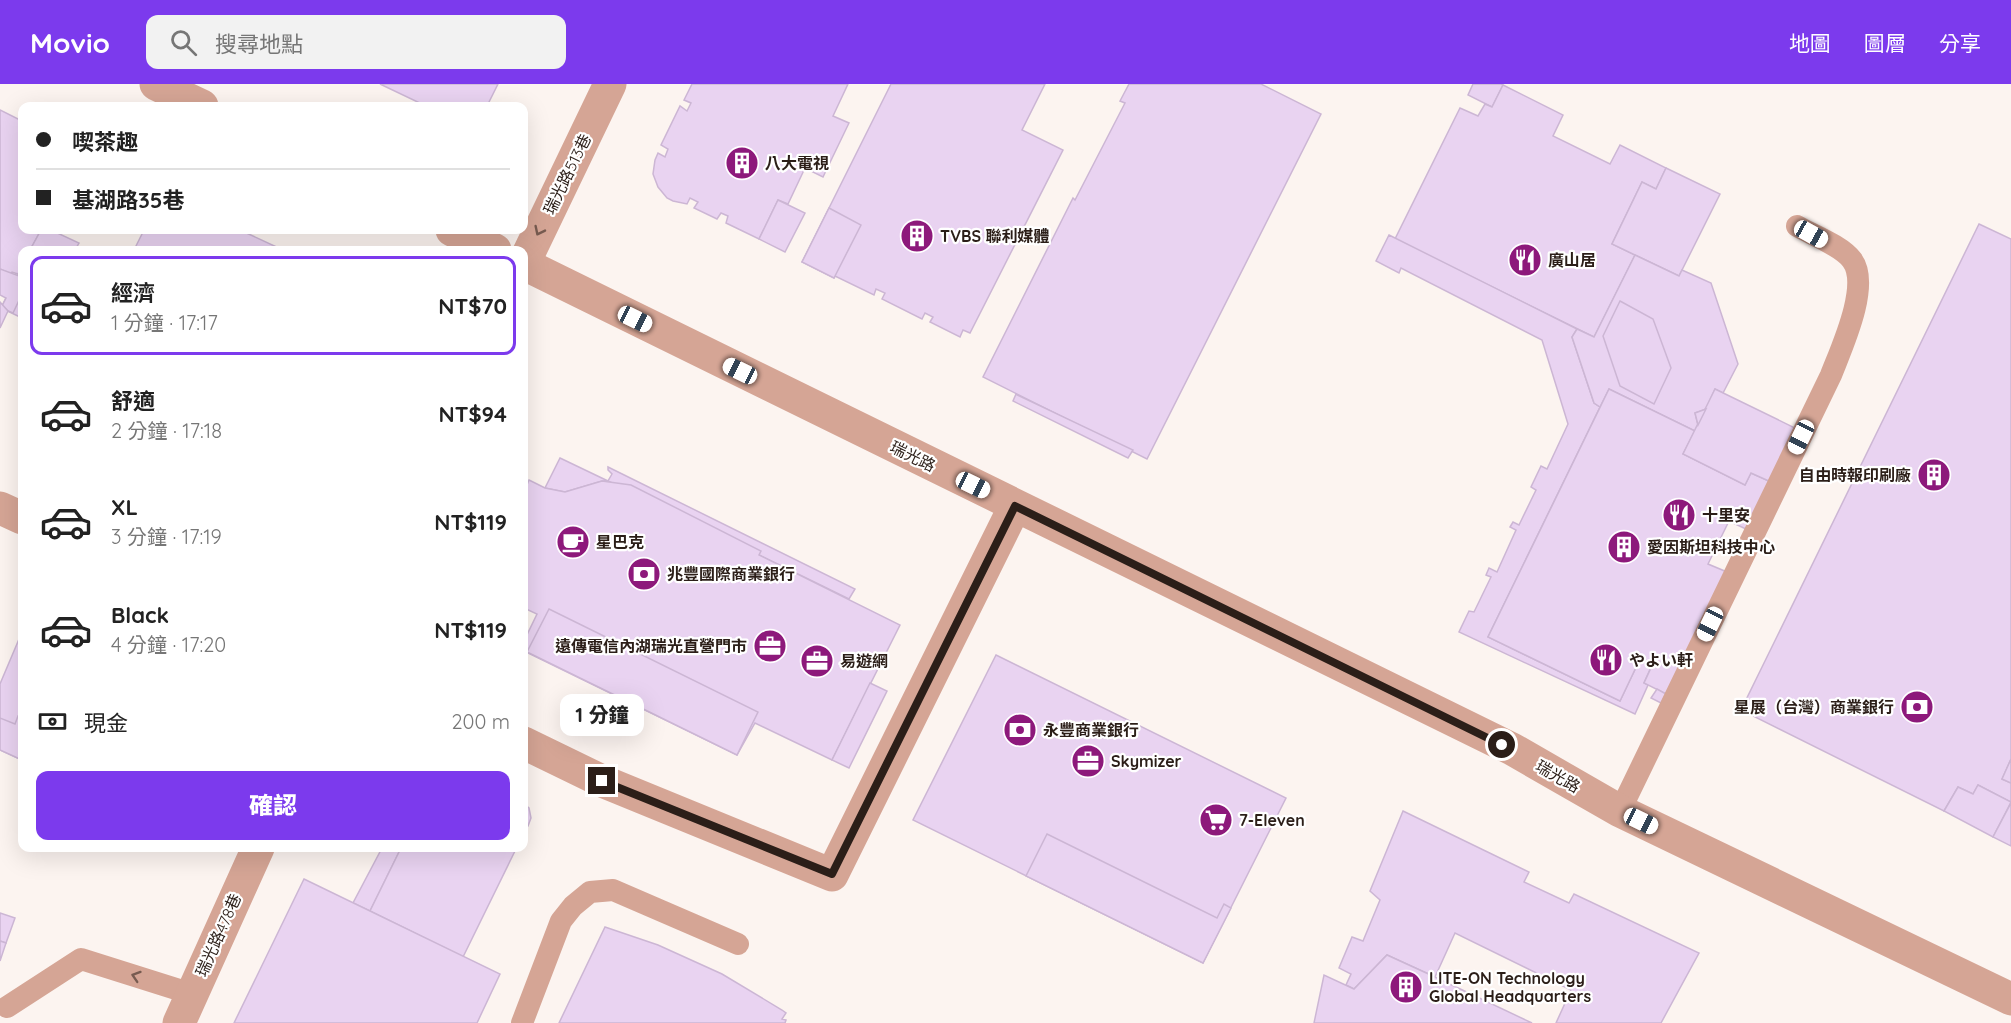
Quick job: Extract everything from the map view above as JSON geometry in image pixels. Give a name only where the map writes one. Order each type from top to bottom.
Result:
[{"type":"street","points":[[156,84],[194,102]]},
{"type":"street","name":"瑞光路513巷","points":[[528,255],[610,84]]},
{"type":"street","points":[[461,234],[486,246]]},
{"type":"street","name":"瑞光路","points":[[528,265],[1512,749],[1620,811],[2011,999]]},
{"type":"street","points":[[528,745],[602,781],[832,874],[1015,506]]},
{"type":"street","points":[[0,508],[18,516]]},
{"type":"street","name":"瑞光路478巷","points":[[178,1023],[256,852]]},
{"type":"lane","points":[[1620,811],[1831,375],[1849,327],[1859,279],[1853,260],[1839,249],[1797,226]]},
{"type":"lane","points":[[522,1023],[561,921],[573,906],[590,892],[613,890],[738,944]]},
{"type":"lane","points":[[4,1012],[81,959],[192,994]]},
{"type":"building","points":[[380,84],[498,84],[489,102],[418,102]]},
{"type":"building","name":"八大電視","points":[[692,84],[848,84],[833,116],[849,123],[823,177],[805,168],[788,204],[778,200],[759,239],[726,223],[728,216],[721,213],[717,219],[694,208],[698,202],[690,198],[687,204],[673,201],[667,198],[658,187],[653,174],[655,160],[658,153],[665,157],[668,149],[661,145],[680,106],[687,111],[691,103],[684,100]]},
{"type":"building","name":"TVBS 聯利媒體","points":[[891,84],[1045,84],[1022,130],[1063,150],[970,333],[963,330],[960,337],[930,322],[933,317],[925,313],[922,319],[882,299],[885,293],[876,289],[874,295],[802,262]]},
{"type":"building","points":[[1129,84],[1261,84],[1321,114],[1147,459],[983,377],[1073,198],[1075,200],[1125,103],[1120,101]]},
{"type":"building","points":[[1473,84],[1503,85],[1492,107],[1468,95]]},
{"type":"building","points":[[1503,85],[1563,115],[1553,136],[1610,164],[1620,145],[1666,168],[1656,189],[1642,182],[1612,244],[1635,255],[1594,337],[1395,239],[1460,108],[1478,116],[1485,104],[1492,107]]},
{"type":"building","points":[[0,110],[18,119],[18,234],[39,234],[32,246],[18,246],[18,274],[12,272],[10,274],[0,269]]},
{"type":"building","points":[[1666,168],[1720,194],[1679,276],[1612,244],[1642,182],[1656,189]]},
{"type":"building","points":[[778,200],[805,213],[785,252],[759,239]]},
{"type":"building","points":[[829,208],[861,225],[834,278],[802,262]]},
{"type":"building","name":"自由時報印刷廠","points":[[1979,224],[2011,239],[2011,759],[2002,779],[2011,783],[2011,802],[1978,785],[1973,794],[1958,787],[1944,811],[1741,710]]},
{"type":"building","points":[[39,234],[60,234],[79,243],[77,246],[32,246]]},
{"type":"building","points":[[142,234],[249,234],[274,246],[136,246]]},
{"type":"building","points":[[1389,235],[1577,329],[1572,337],[1594,403],[1600,407],[1488,637],[1620,701],[1640,659],[1652,665],[1644,683],[1648,685],[1635,714],[1459,632],[1469,611],[1474,612],[1491,577],[1486,575],[1489,568],[1497,572],[1516,530],[1510,527],[1513,522],[1519,525],[1536,490],[1531,487],[1541,466],[1547,469],[1568,424],[1542,340],[1401,268],[1399,273],[1376,261]]},
{"type":"building","points":[[1635,255],[1679,276],[1682,270],[1711,283],[1738,364],[1723,393],[1715,389],[1706,409],[1695,413],[1698,425],[1695,431],[1609,389],[1600,407],[1594,403],[1572,337],[1577,329],[1594,337]]},
{"type":"building","points":[[0,269],[18,276],[18,302],[13,313],[1,308],[6,298],[0,295]]},
{"type":"building","points":[[18,274],[18,316],[1,308]]},
{"type":"building","points":[[1620,301],[1653,319],[1671,368],[1654,404],[1620,386],[1603,336]]},
{"type":"building","points":[[0,302],[8,311],[0,328]]},
{"type":"building","name":"愛因斯坦科技中心","points":[[1609,389],[1695,431],[1683,454],[1745,485],[1751,473],[1771,482],[1748,530],[1729,521],[1708,564],[1727,572],[1681,666],[1657,655],[1652,665],[1640,659],[1620,701],[1488,637]]},
{"type":"building","points":[[1715,389],[1797,429],[1771,482],[1751,473],[1745,485],[1683,454]]},
{"type":"building","points":[[1016,394],[1133,450],[1128,458],[1013,401]]},
{"type":"building","points":[[1706,409],[1698,425],[1695,413]]},
{"type":"building","points":[[560,458],[608,481],[565,492],[545,488]]},
{"type":"building","points":[[608,467],[855,589],[849,599],[608,481],[612,474]]},
{"type":"building","points":[[529,480],[545,488],[565,492],[602,481],[631,485],[761,551],[759,555],[900,625],[832,760],[755,723],[737,755],[528,653],[528,633],[537,614],[528,610]]},
{"type":"building","points":[[549,609],[758,712],[737,755],[528,652]]},
{"type":"building","points":[[18,641],[18,758],[0,750],[0,684]]},
{"type":"building","points":[[996,655],[1286,798],[1203,963],[913,820]]},
{"type":"building","points":[[1657,655],[1681,666],[1666,694],[1644,683]]},
{"type":"building","points":[[870,683],[887,691],[849,768],[832,760]]},
{"type":"building","points":[[1657,689],[1666,694],[1661,703],[1651,698]]},
{"type":"building","points":[[18,716],[18,758],[0,750],[0,718],[15,724]]},
{"type":"building","points":[[2011,759],[2011,783],[2002,779]]},
{"type":"building","points":[[1978,785],[2011,802],[1993,837],[1944,811],[1958,787],[1973,794]]},
{"type":"building","points":[[2011,803],[2011,846],[1993,837]]},
{"type":"building","points":[[528,807],[529,808],[531,818],[528,826]]},
{"type":"building","points":[[1403,811],[1529,872],[1524,882],[1569,903],[1574,894],[1699,953],[1661,1023],[1556,1023],[1571,990],[1455,933],[1435,977],[1387,955],[1354,989],[1346,985],[1351,974],[1339,968],[1352,937],[1363,941],[1380,900],[1370,891]]},
{"type":"building","points":[[1047,834],[1217,918],[1224,904],[1231,908],[1203,963],[1026,876]]},
{"type":"building","points":[[380,852],[399,852],[370,911],[353,903]]},
{"type":"building","points":[[399,852],[515,852],[463,957],[370,911]]},
{"type":"building","points":[[304,879],[500,974],[477,1023],[234,1023]]},
{"type":"building","points":[[0,913],[15,918],[6,943],[0,941]]},
{"type":"building","points":[[605,927],[658,945],[722,974],[786,1013],[782,1019],[786,1020],[785,1023],[559,1023]]},
{"type":"building","points":[[0,941],[6,943],[0,961]]},
{"type":"building","name":"LITE-ON Technology Global Headquarters","points":[[1387,955],[1532,1023],[1314,1023],[1324,975],[1354,989]]},
{"type":"place","name":"八大電視","points":[[742,163]]},
{"type":"place","name":"TVBS 聯利媒體","points":[[917,236]]},
{"type":"place","name":"廣山居","points":[[1525,260]]},
{"type":"place","name":"自由時報印刷廠","points":[[1934,475]]},
{"type":"place","name":"十里安","points":[[1679,515]]},
{"type":"place","name":"星巴克","points":[[573,542]]},
{"type":"place","name":"愛因斯坦科技中心","points":[[1624,547]]},
{"type":"place","name":"兆豐國際商業銀行","points":[[644,574]]},
{"type":"place","name":"遠傳電信內湖瑞光直營門市","points":[[770,646]]},
{"type":"place","name":"やよい軒","points":[[1606,660]]},
{"type":"place","name":"易遊網","points":[[817,661]]},
{"type":"place","name":"星展（台灣）商業銀行","points":[[1917,707]]},
{"type":"place","name":"永豐商業銀行","points":[[1020,730]]},
{"type":"place","name":"Skymizer","points":[[1088,761]]},
{"type":"place","name":"7-Eleven","points":[[1216,820]]},
{"type":"place","name":"LITE-ON Technology Global Headquarters","points":[[1406,987]]},
{"type":"route","points":[[602,781],[832,874],[1015,506],[1502,745]]}]
